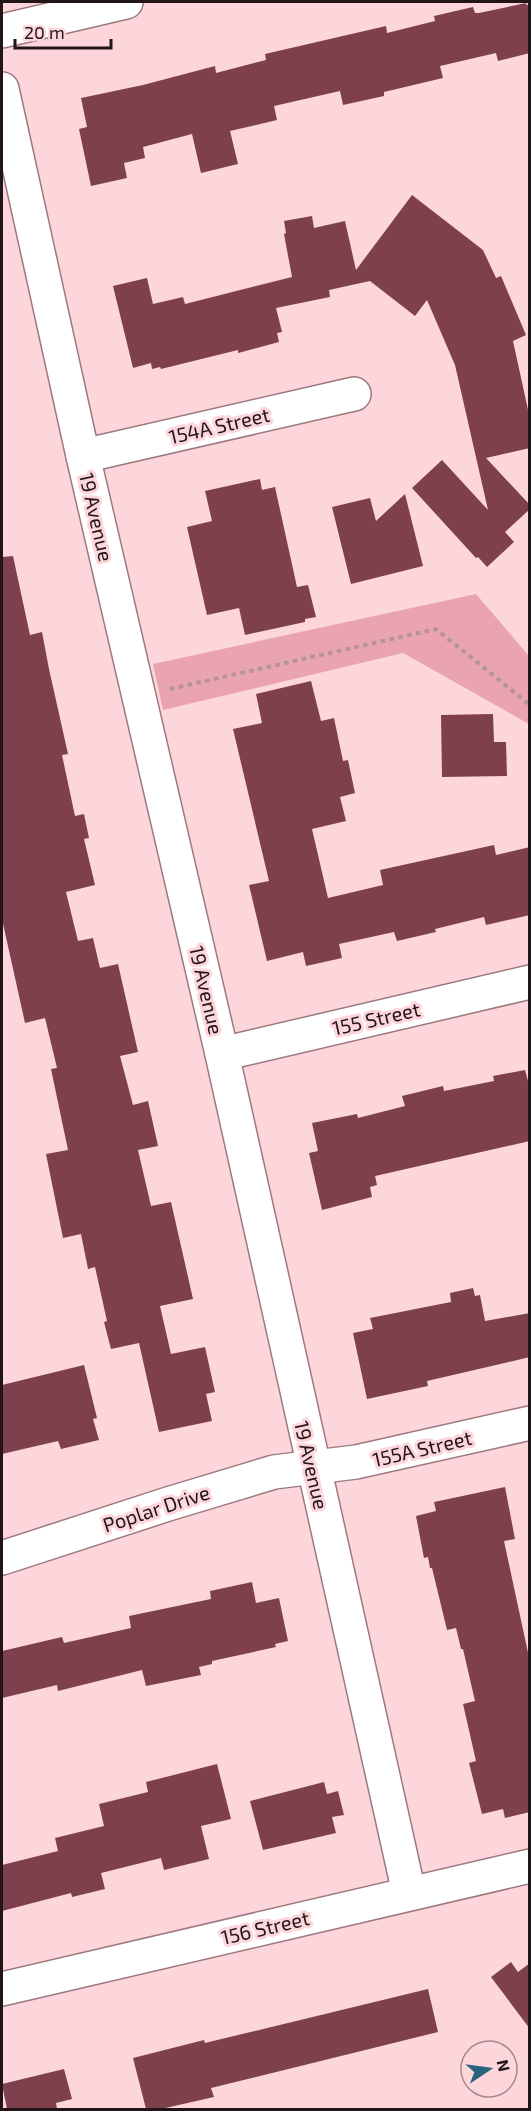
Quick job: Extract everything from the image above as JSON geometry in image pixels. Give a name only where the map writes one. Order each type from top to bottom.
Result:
[{"type":"street","points":[[2,31],[126,2]]},
{"type":"street","name":"19 Avenue","points":[[2,89],[83,456],[222,1054],[409,1893]]},
{"type":"street","name":"154A Street","points":[[83,456],[354,394]]},
{"type":"street","name":"155 Street","points":[[222,1054],[530,982]]},
{"type":"street","name":"155A Street","points":[[313,1468],[356,1462],[530,1423]]},
{"type":"street","name":"Poplar Drive","points":[[2,1558],[274,1472],[313,1468]]},
{"type":"street","name":"156 Street","points":[[2,1989],[530,1866]]},
{"type":"path","points":[[162,691],[436,629],[530,705]]},
{"type":"shaded area","points":[[476,594],[529,656],[529,724],[403,653],[163,710],[153,664]]},
{"type":"building","points":[[526,3],[526,5],[530,4],[530,53],[498,61],[496,53],[440,66],[443,78],[384,92],[384,96],[343,105],[340,91],[274,106],[277,120],[230,131],[238,164],[201,173],[192,134],[143,147],[145,158],[124,163],[127,178],[91,186],[79,129],[87,127],[81,98],[215,66],[216,73],[266,60],[265,54],[386,26],[387,33],[435,21],[434,16],[473,7],[475,13],[479,13]]},
{"type":"building","points":[[412,195],[483,250],[496,278],[501,276],[526,335],[513,341],[530,419],[530,448],[486,458],[530,505],[530,509],[505,532],[514,542],[487,567],[412,488],[442,460],[488,510],[455,365],[427,300],[415,316],[370,281],[329,290],[330,297],[276,308],[282,332],[277,333],[279,342],[238,353],[238,350],[161,369],[160,367],[152,369],[151,363],[133,368],[113,286],[147,278],[153,304],[183,297],[185,304],[292,277],[284,234],[286,233],[284,221],[312,216],[314,228],[345,221],[356,270]]},
{"type":"building","points":[[260,479],[262,490],[275,487],[297,587],[308,585],[316,617],[305,619],[305,622],[245,635],[239,608],[207,615],[187,527],[212,521],[205,491]]},
{"type":"building","points":[[405,494],[423,566],[351,584],[332,507],[370,498],[376,521]]},
{"type":"building","points":[[13,556],[30,635],[42,632],[68,754],[62,755],[75,816],[84,814],[89,838],[84,839],[95,885],[66,892],[78,941],[93,938],[100,968],[118,964],[138,1052],[120,1056],[133,1105],[148,1101],[158,1146],[138,1150],[151,1206],[171,1202],[193,1299],[160,1306],[171,1354],[205,1347],[215,1392],[206,1394],[212,1421],[159,1432],[139,1343],[111,1349],[95,1267],[88,1269],[81,1234],[63,1238],[46,1154],[68,1150],[51,1069],[57,1068],[45,1018],[25,1023],[2,919],[2,557]]},
{"type":"building","points":[[311,681],[321,721],[334,718],[343,761],[348,760],[355,793],[340,797],[346,821],[312,829],[328,898],[383,885],[380,870],[494,845],[496,855],[530,847],[530,915],[486,925],[484,917],[397,941],[394,932],[339,944],[342,958],[306,966],[303,952],[267,961],[249,885],[269,881],[233,729],[262,723],[256,694]]},
{"type":"building","points":[[493,714],[494,742],[506,742],[507,776],[442,777],[441,715]]},
{"type":"building","points":[[525,1070],[530,1088],[530,1141],[375,1176],[377,1185],[370,1187],[372,1197],[322,1210],[309,1153],[318,1151],[312,1123],[357,1114],[358,1118],[405,1106],[402,1096],[443,1086],[444,1091],[494,1081],[493,1076]]},
{"type":"building","points":[[473,1288],[475,1296],[480,1295],[485,1321],[530,1313],[530,1357],[427,1381],[428,1386],[367,1399],[353,1333],[373,1329],[370,1318],[451,1302],[450,1293]]},
{"type":"building","points":[[84,1365],[97,1418],[93,1419],[99,1440],[61,1449],[58,1441],[2,1454],[2,1385]]},
{"type":"building","points":[[505,1487],[515,1539],[504,1541],[530,1662],[530,1812],[505,1818],[503,1809],[482,1814],[469,1763],[476,1761],[463,1704],[475,1701],[456,1628],[447,1630],[432,1568],[430,1568],[428,1557],[424,1558],[416,1516],[436,1511],[434,1502]]},
{"type":"building","points":[[252,1582],[256,1603],[279,1598],[288,1641],[275,1644],[276,1647],[212,1661],[212,1664],[199,1667],[201,1675],[146,1686],[142,1670],[58,1691],[57,1685],[2,1698],[2,1651],[62,1637],[64,1643],[131,1628],[129,1616],[211,1599],[210,1591]]},
{"type":"building","points":[[217,1764],[231,1819],[201,1826],[209,1859],[164,1870],[161,1858],[101,1873],[105,1889],[72,1897],[71,1893],[2,1911],[2,1865],[58,1851],[55,1838],[104,1826],[99,1804],[148,1792],[146,1782]]},
{"type":"building","points":[[324,1782],[327,1794],[338,1791],[344,1815],[332,1817],[336,1833],[263,1850],[250,1801]]},
{"type":"building","points":[[511,1962],[518,1972],[530,1963],[530,2029],[491,1977]]},
{"type":"building","points":[[428,1989],[438,2032],[211,2088],[214,2097],[161,2109],[146,2109],[133,2058]]},
{"type":"building","points":[[64,2069],[72,2099],[56,2103],[57,2109],[7,2109],[2,2084]]}]
